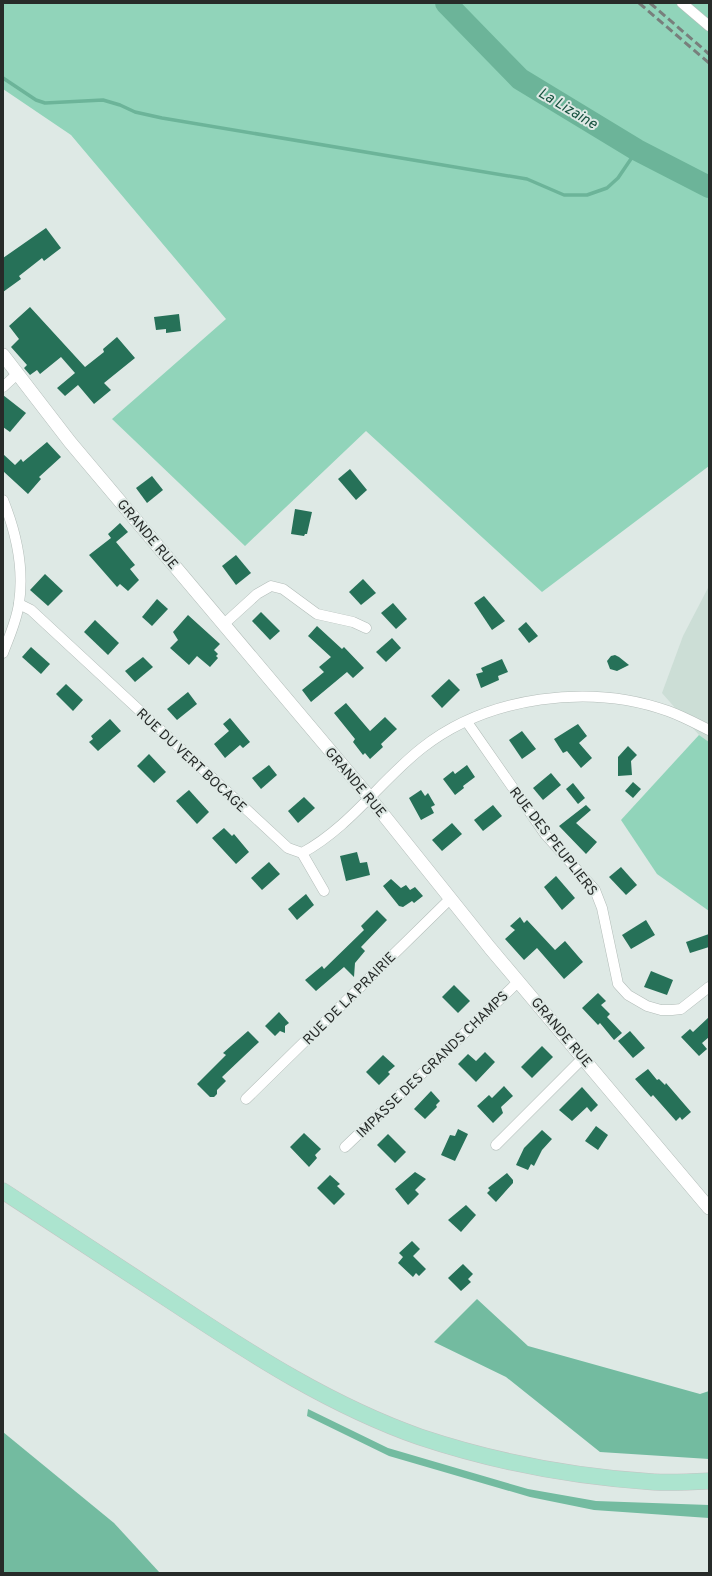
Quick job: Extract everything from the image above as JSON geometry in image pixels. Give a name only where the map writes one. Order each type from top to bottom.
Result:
[{"type":"main road","points":[[3,1191],[252,1354],[299,1382],[383,1421],[420,1436],[486,1456],[565,1472],[655,1482],[709,1482]]},
{"type":"street","points":[[682,3],[709,26]]},
{"type":"street","name":"GRANDE RUE","points":[[3,355],[16,375],[70,442],[370,798],[490,948],[519,980],[709,1208]]},
{"type":"street","points":[[3,387],[16,375]]},
{"type":"street","points":[[3,500],[14,534],[21,575],[19,604],[13,628],[3,653]]},
{"type":"street","points":[[224,624],[257,594],[271,586],[283,589],[317,614],[353,622],[366,628]]},
{"type":"street","name":"RUE DU VERT BOCAGE","points":[[19,604],[31,610],[288,848],[302,853]]},
{"type":"street","points":[[324,891],[302,853],[320,843],[423,747],[490,711],[532,700],[576,696],[622,699],[668,711],[709,730]]},
{"type":"street","name":"RUE DES PEUPLIERS","points":[[467,722],[545,834],[595,890],[602,908],[618,984],[628,995],[647,1006],[660,1010],[672,1010],[681,1009],[709,987]]},
{"type":"street","name":"RUE DE LA PRAIRIE","points":[[246,1099],[451,898]]},
{"type":"street","name":"IMPASSE DES GRANDS CHAMPS","points":[[345,1148],[519,980]]},
{"type":"street","points":[[496,1145],[583,1058]]},
{"type":"shaded area","points":[[709,586],[709,742],[699,735],[662,693],[683,636]]},
{"type":"green space","points":[[3,3],[709,3],[709,466],[542,592],[366,431],[245,546],[112,419],[226,319],[71,135],[3,89]]},
{"type":"green space","points":[[699,735],[709,742],[709,911],[657,874],[621,820]]},
{"type":"green space","points":[[477,1299],[528,1346],[700,1394],[709,1391],[709,1459],[600,1452],[506,1377],[434,1342]]},
{"type":"green space","points":[[308,1409],[388,1448],[528,1489],[596,1501],[709,1505],[709,1518],[594,1510],[530,1497],[389,1456],[307,1416]]},
{"type":"green space","points":[[3,1432],[114,1523],[160,1573],[3,1573]]},
{"type":"building","points":[[46,228],[61,248],[44,261],[42,258],[19,276],[21,279],[3,292],[3,258]]},
{"type":"building","points":[[30,307],[85,367],[104,352],[103,349],[117,337],[135,358],[104,383],[111,390],[94,404],[78,385],[65,396],[57,388],[75,373],[61,357],[40,374],[37,370],[30,375],[24,368],[27,365],[11,347],[19,339],[9,326]]},
{"type":"building","points":[[179,314],[181,331],[166,333],[166,329],[156,330],[154,317]]},
{"type":"building","points":[[3,395],[26,413],[10,432],[3,427]]},
{"type":"building","points":[[47,442],[61,457],[39,477],[41,479],[28,494],[3,471],[3,454],[15,465],[21,459],[23,462]]},
{"type":"building","points":[[350,469],[367,490],[356,500],[338,479]]},
{"type":"building","points":[[152,476],[163,490],[147,503],[136,488]]},
{"type":"building","points":[[295,509],[312,512],[307,534],[304,536],[291,534]]},
{"type":"building","points":[[120,523],[128,532],[116,542],[135,565],[130,569],[139,580],[128,591],[120,584],[117,587],[89,555],[111,538],[108,534]]},
{"type":"building","points":[[236,555],[251,573],[236,585],[222,566]]},
{"type":"building","points":[[45,574],[63,591],[48,606],[30,590]]},
{"type":"building","points":[[363,579],[376,593],[361,605],[349,592]]},
{"type":"building","points":[[484,596],[505,621],[492,630],[474,603]]},
{"type":"building","points":[[157,599],[168,609],[152,626],[142,617]]},
{"type":"building","points":[[393,603],[407,619],[396,629],[381,613]]},
{"type":"building","points":[[261,612],[280,631],[270,640],[252,621]]},
{"type":"building","points":[[188,615],[220,644],[214,650],[218,654],[216,656],[218,658],[210,667],[197,656],[189,665],[170,648],[178,640],[173,632]]},
{"type":"building","points":[[95,620],[119,643],[108,655],[84,632]]},
{"type":"building","points":[[526,622],[538,636],[529,643],[518,629]]},
{"type":"building","points":[[317,626],[342,649],[344,647],[364,668],[353,678],[347,672],[311,702],[302,690],[324,672],[319,667],[331,657],[308,636]]},
{"type":"building","points":[[392,638],[401,648],[386,662],[376,652]]},
{"type":"building","points":[[31,647],[50,664],[41,674],[22,657]]},
{"type":"building","points":[[615,655],[629,665],[617,671],[610,669],[607,661],[611,656]]},
{"type":"building","points":[[143,657],[153,667],[135,682],[125,671]]},
{"type":"building","points":[[502,659],[508,672],[498,676],[499,680],[481,688],[476,674],[483,672],[481,668]]},
{"type":"building","points":[[449,679],[460,690],[442,708],[431,696]]},
{"type":"building","points":[[66,684],[83,700],[73,711],[56,694]]},
{"type":"building","points":[[188,692],[197,704],[177,720],[167,709]]},
{"type":"building","points":[[346,703],[370,731],[385,717],[397,729],[381,744],[383,747],[370,759],[365,753],[363,755],[353,742],[355,739],[334,713]]},
{"type":"building","points":[[230,718],[250,742],[243,748],[240,745],[225,758],[214,744],[229,731],[223,724]]},
{"type":"building","points":[[110,719],[121,731],[98,751],[89,742],[93,739],[91,736]]},
{"type":"building","points":[[578,724],[587,736],[579,743],[592,758],[581,768],[567,751],[563,753],[554,739]]},
{"type":"building","points":[[522,731],[536,749],[522,759],[509,740]]},
{"type":"building","points":[[628,746],[637,755],[631,761],[632,775],[618,776],[618,757]]},
{"type":"building","points":[[149,754],[166,772],[154,783],[137,766]]},
{"type":"building","points":[[269,765],[277,775],[261,789],[252,778]]},
{"type":"building","points":[[467,765],[475,777],[463,786],[464,788],[455,795],[443,779],[453,771],[455,774]]},
{"type":"building","points":[[551,773],[561,785],[543,800],[533,788]]},
{"type":"building","points":[[633,782],[641,789],[633,798],[625,791]]},
{"type":"building","points":[[573,783],[585,798],[578,804],[566,789]]},
{"type":"building","points":[[189,790],[209,812],[197,824],[176,801]]},
{"type":"building","points":[[421,790],[425,796],[428,793],[435,805],[431,807],[434,813],[421,820],[409,798]]},
{"type":"building","points":[[304,797],[315,808],[298,823],[288,811]]},
{"type":"building","points":[[493,805],[502,816],[483,831],[474,820]]},
{"type":"building","points":[[586,805],[591,810],[576,823],[597,842],[586,854],[559,826]]},
{"type":"building","points":[[452,823],[462,834],[442,851],[432,840]]},
{"type":"building","points":[[224,828],[232,836],[234,834],[249,852],[236,864],[212,838]]},
{"type":"building","points":[[357,852],[360,863],[367,862],[370,875],[346,881],[340,856]]},
{"type":"building","points":[[269,862],[280,874],[262,890],[251,878]]},
{"type":"building","points":[[621,867],[637,885],[626,895],[609,877]]},
{"type":"building","points":[[556,876],[575,898],[562,910],[544,887]]},
{"type":"building","points":[[391,879],[401,888],[406,885],[410,890],[415,887],[423,896],[414,903],[412,901],[403,907],[399,906],[383,886]]},
{"type":"building","points":[[306,894],[314,905],[297,920],[288,909]]},
{"type":"building","points":[[377,910],[387,920],[361,947],[365,951],[355,963],[354,977],[344,967],[316,991],[305,980],[322,966],[324,969],[364,930],[361,926]]},
{"type":"building","points":[[520,917],[524,923],[527,920],[555,950],[565,941],[583,962],[564,979],[537,948],[524,960],[505,939],[515,930],[510,926]]},
{"type":"building","points":[[646,920],[655,935],[631,949],[622,935]]},
{"type":"building","points":[[709,934],[709,947],[690,953],[686,942]]},
{"type":"building","points":[[651,971],[673,980],[667,995],[644,987]]},
{"type":"building","points":[[454,985],[470,1001],[458,1013],[442,997]]},
{"type":"building","points":[[598,993],[606,1001],[601,1005],[610,1014],[607,1017],[622,1033],[614,1040],[600,1023],[598,1025],[582,1008]]},
{"type":"building","points":[[279,1012],[289,1023],[285,1026],[285,1033],[280,1031],[275,1036],[265,1026]]},
{"type":"building","points":[[709,1017],[709,1037],[702,1043],[707,1049],[699,1056],[681,1037],[690,1029],[693,1032]]},
{"type":"building","points":[[248,1031],[259,1042],[222,1077],[226,1081],[217,1090],[217,1094],[214,1097],[210,1097],[197,1084],[226,1055],[223,1053]]},
{"type":"building","points":[[630,1031],[645,1048],[633,1058],[618,1041]]},
{"type":"building","points":[[542,1046],[553,1057],[532,1078],[521,1067]]},
{"type":"building","points":[[485,1052],[495,1062],[476,1082],[458,1064],[468,1054],[476,1061]]},
{"type":"building","points":[[383,1055],[395,1066],[388,1072],[390,1074],[379,1085],[366,1072]]},
{"type":"building","points":[[648,1069],[657,1080],[659,1079],[665,1085],[666,1083],[691,1112],[682,1120],[680,1117],[676,1121],[653,1095],[651,1097],[635,1079]]},
{"type":"building","points":[[504,1086],[513,1096],[501,1107],[503,1113],[493,1123],[477,1106],[489,1095],[492,1098]]},
{"type":"building","points":[[582,1087],[598,1105],[591,1112],[587,1107],[572,1121],[559,1110]]},
{"type":"building","points":[[431,1091],[440,1101],[436,1105],[437,1107],[425,1119],[414,1109]]},
{"type":"building","points":[[596,1126],[608,1135],[598,1150],[585,1141]]},
{"type":"building","points":[[458,1129],[468,1134],[455,1161],[441,1155],[450,1135],[455,1136]]},
{"type":"building","points":[[542,1130],[552,1139],[542,1150],[534,1166],[531,1164],[528,1170],[516,1165],[524,1148]]},
{"type":"building","points":[[304,1133],[321,1149],[315,1155],[317,1158],[309,1167],[290,1147]]},
{"type":"building","points":[[388,1134],[406,1152],[395,1163],[377,1145]]},
{"type":"building","points":[[415,1172],[426,1179],[415,1190],[419,1194],[408,1205],[395,1189]]},
{"type":"building","points":[[507,1173],[513,1180],[513,1183],[496,1202],[487,1193],[490,1190],[488,1188]]},
{"type":"building","points":[[330,1175],[340,1184],[337,1186],[345,1194],[334,1205],[317,1188]]},
{"type":"building","points":[[466,1205],[476,1215],[461,1232],[448,1220]]},
{"type":"building","points":[[412,1241],[420,1249],[413,1256],[426,1269],[419,1276],[416,1273],[413,1277],[398,1263],[403,1257],[399,1253]]},
{"type":"building","points":[[463,1264],[473,1274],[468,1279],[471,1282],[461,1291],[448,1278]]},
{"type":"waterway","name":"La Lizaine","points":[[446,3],[520,79],[637,150],[709,187]]},
{"type":"waterway","points":[[3,78],[36,100],[45,103],[103,100],[120,105],[135,112],[162,118],[527,179],[564,195],[587,195],[607,188],[618,178],[637,150]]},
{"type":"railway","points":[[639,3],[709,63]]},
{"type":"railway","points":[[650,3],[709,54]]}]
